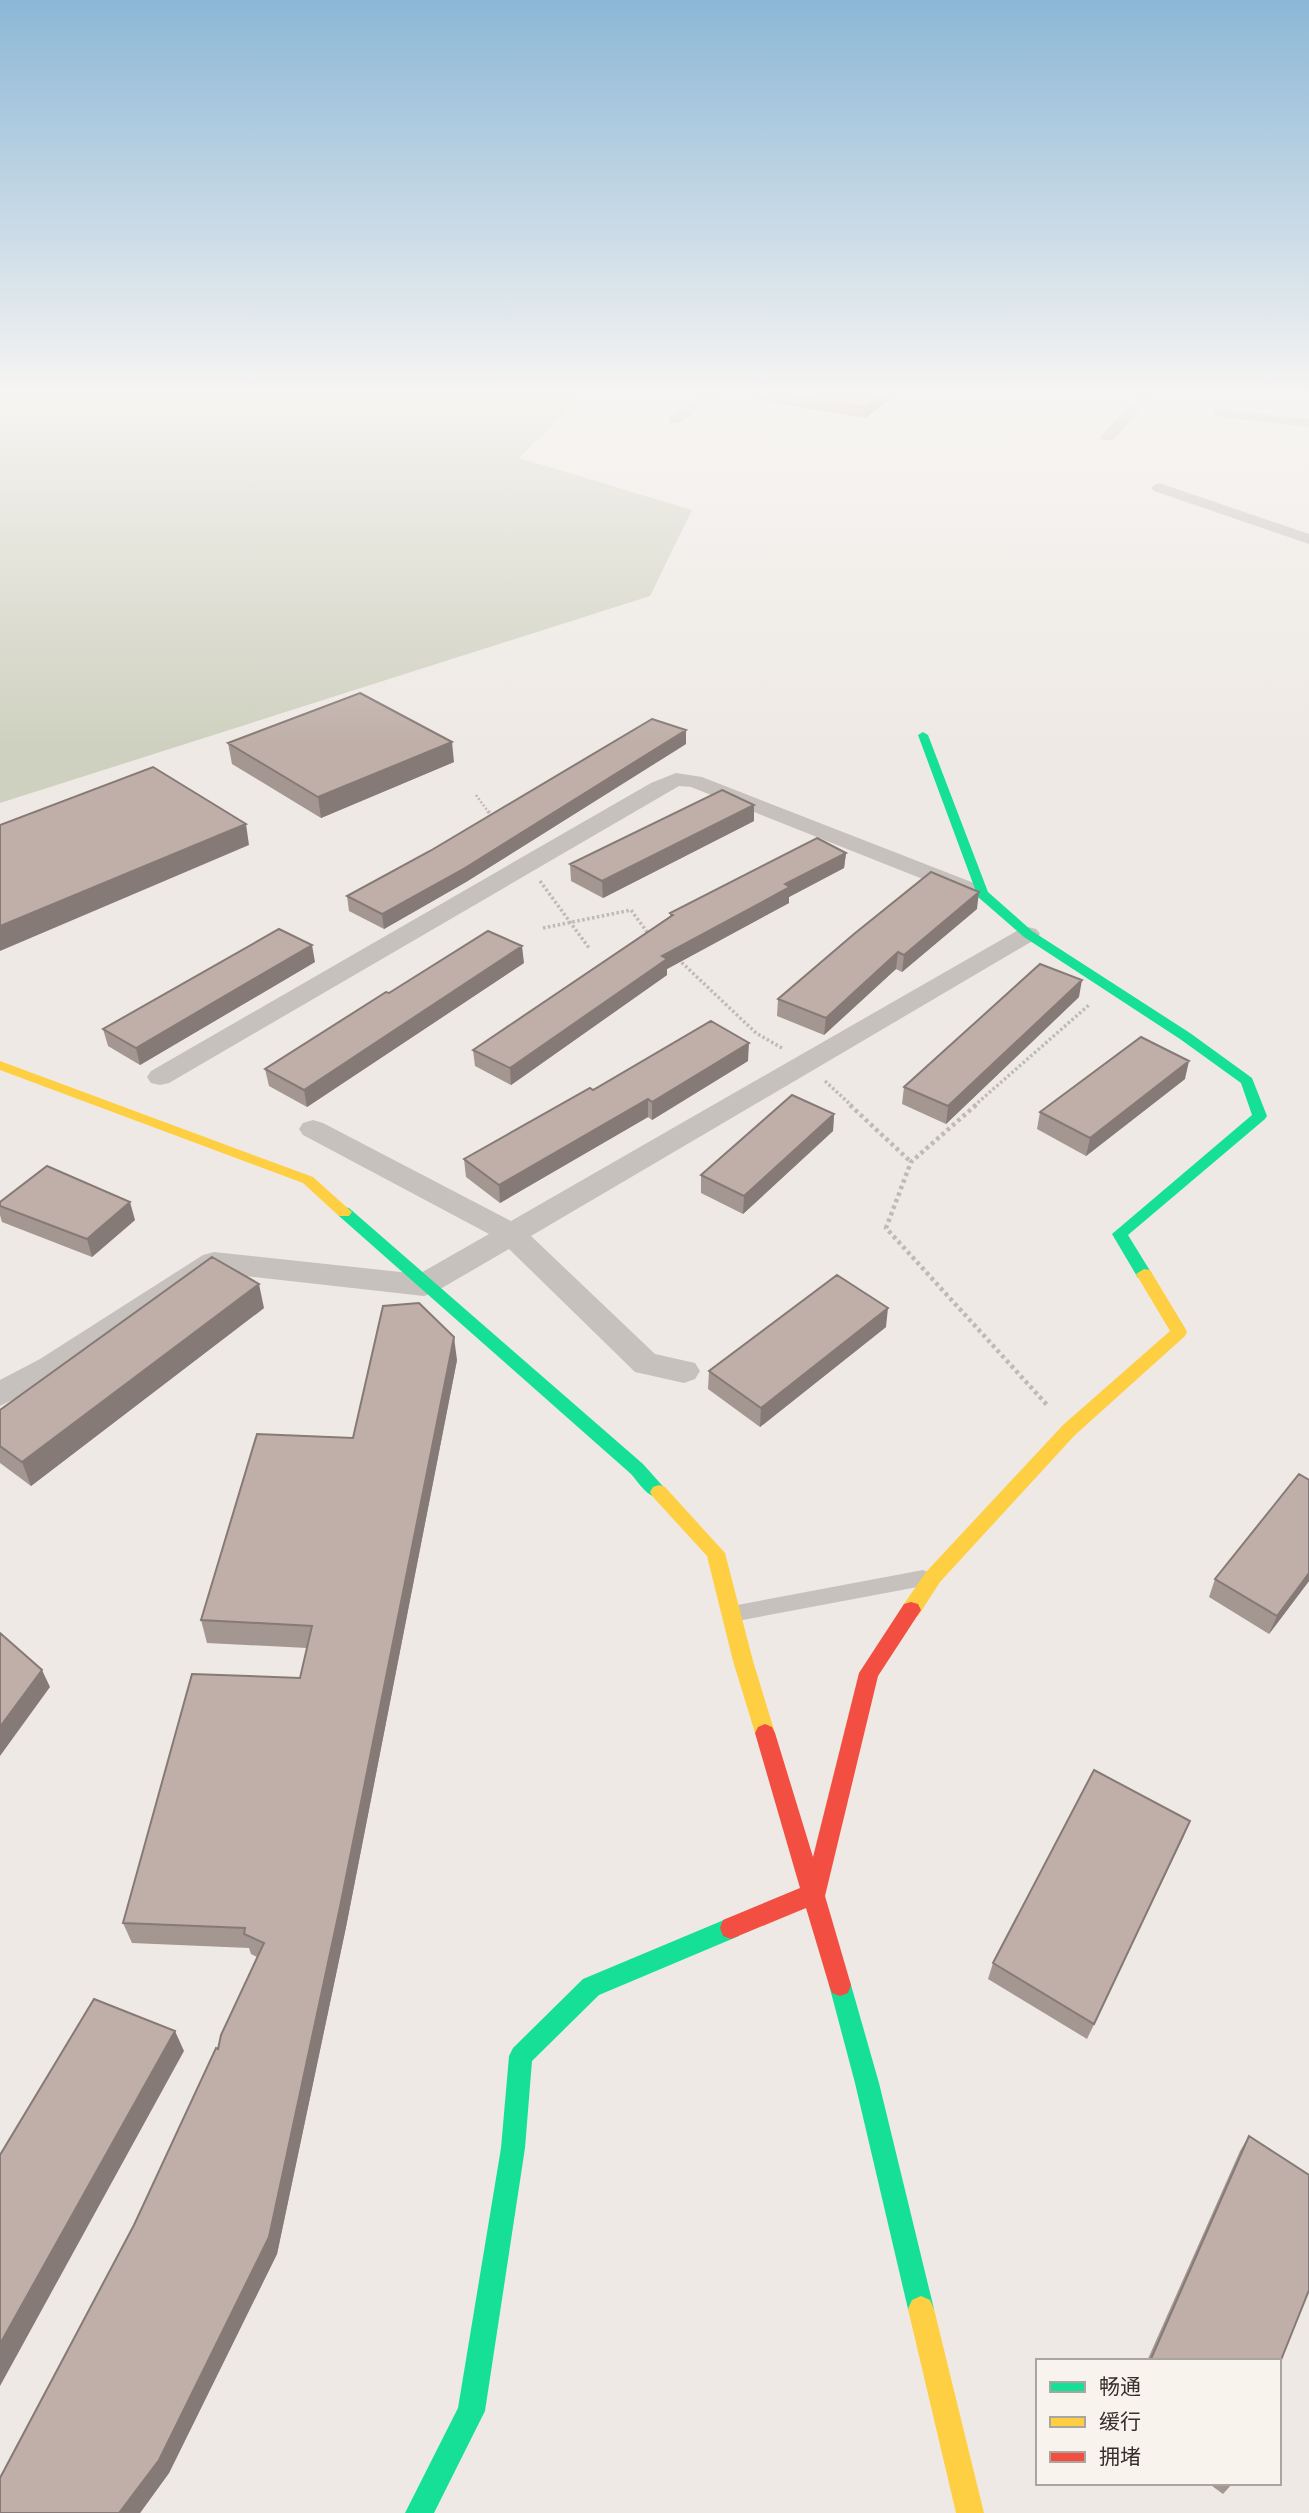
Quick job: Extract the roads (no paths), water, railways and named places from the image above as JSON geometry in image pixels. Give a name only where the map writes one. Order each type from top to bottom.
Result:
[{"type":"street","points":[[1222,509],[1309,539]]},
{"type":"street","points":[[923,735],[982,894]]},
{"type":"street","points":[[160,1077],[676,779],[695,780],[982,894],[1028,934],[1185,1036],[1247,1082],[1259,1116],[1119,1234],[1179,1332],[1069,1430],[933,1577],[869,1673],[815,1893]]},
{"type":"street","points":[[0,1394],[51,1367],[214,1262],[424,1285],[1028,934]]},
{"type":"street","points":[[0,1065],[307,1180],[636,1469],[716,1553],[731,1614],[815,1893],[867,2083],[970,2513]]},
{"type":"street","points":[[313,1129],[512,1234],[646,1364],[684,1371]]},
{"type":"street","points":[[419,2513],[471,2411],[513,2148],[521,2056],[591,1987],[815,1893]]},
{"type":"lane","points":[[731,1614],[933,1577]]}]
